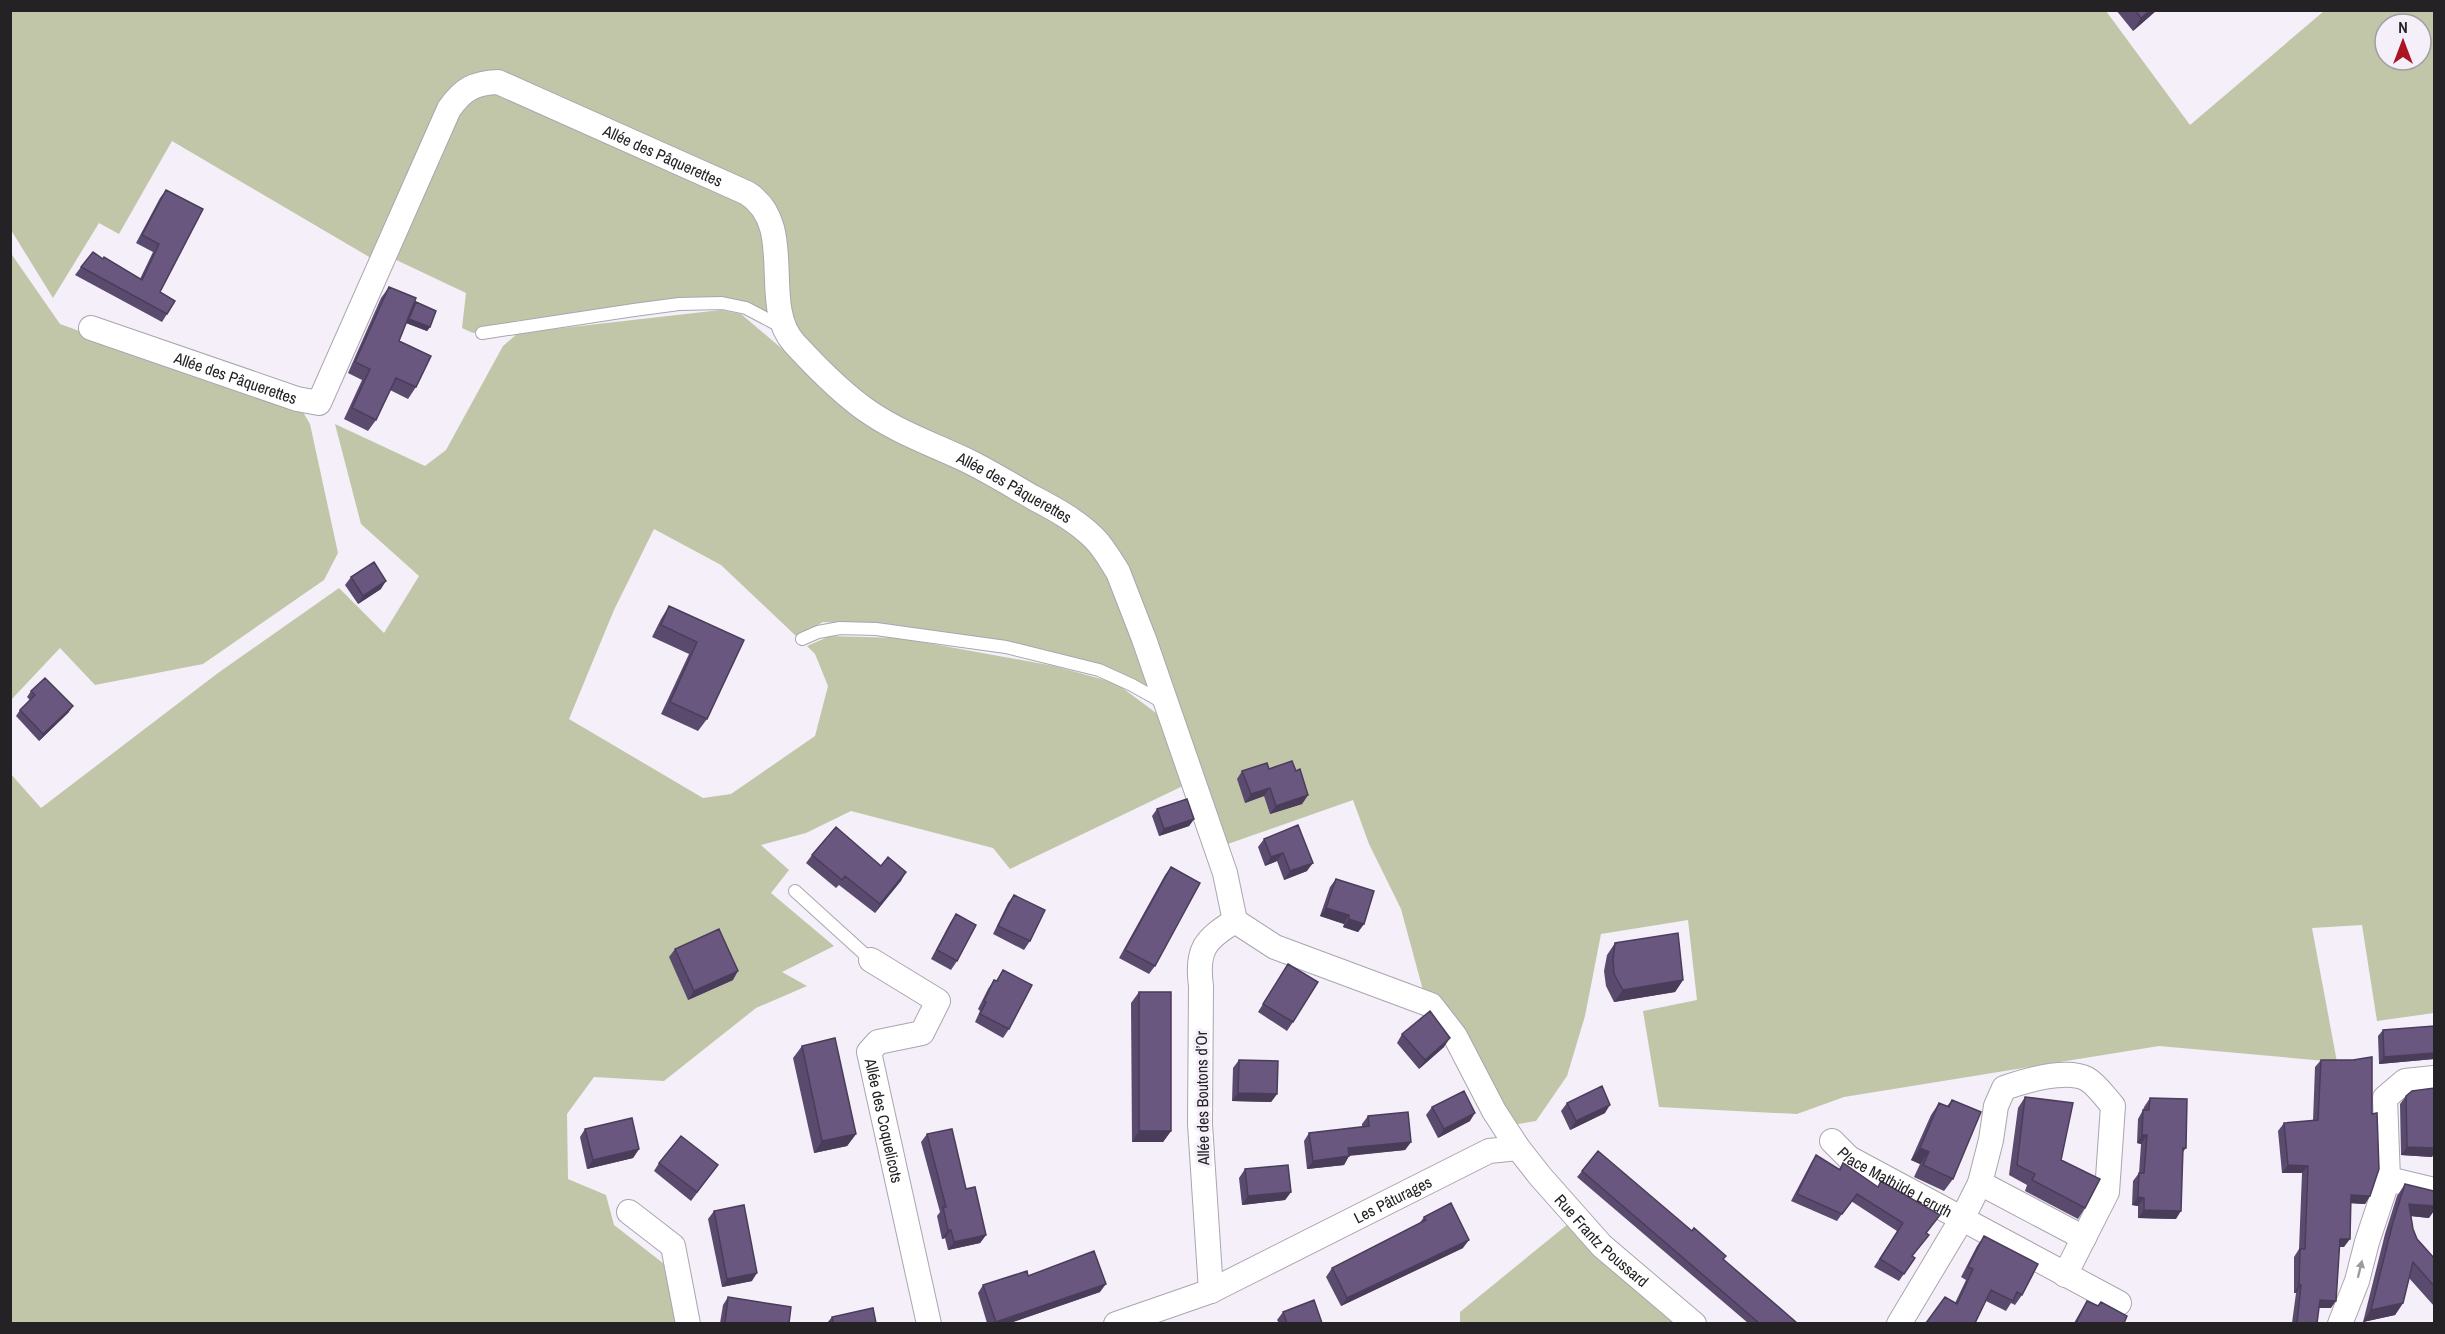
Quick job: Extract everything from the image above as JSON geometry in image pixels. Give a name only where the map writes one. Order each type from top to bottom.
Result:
[{"type":"street","name":"Allée des Pâquerettes","points":[[91,328],[297,399],[319,403],[449,109],[457,99],[481,82],[498,82],[755,198],[768,215],[776,256],[782,327],[793,342],[831,380],[871,414],[910,435],[970,462],[1065,515],[1095,539],[1118,572],[1168,705],[1225,873],[1236,921]]},
{"type":"street","points":[[1236,921],[1275,947],[1431,1005],[1455,1036],[1494,1111],[1518,1149]]},
{"type":"street","name":"Allée des Boutons d’Or","points":[[1211,1291],[1200,1124],[1201,986],[1198,966],[1202,948],[1217,932],[1236,921]]},
{"type":"street","name":"Allée des Coquelicots","points":[[871,960],[938,1001],[922,1033],[878,1042],[869,1052],[929,1323]]},
{"type":"street","name":"Place Mathilde Leruth","points":[[1899,1323],[1963,1217],[1980,1183],[1992,1140],[1996,1106],[2004,1088],[2028,1080],[2058,1076],[2084,1077],[2093,1083],[2113,1106],[2107,1192],[2065,1275]]},
{"type":"street","points":[[2340,1323],[2357,1281],[2388,1179],[2385,1098],[2405,1081],[2434,1078]]},
{"type":"street","name":"Place Mathilde Leruth","points":[[1832,1141],[1849,1158],[1963,1217],[2119,1303]]},
{"type":"street","name":"Les Pâturages","points":[[1116,1323],[1211,1291],[1489,1151],[1518,1149]]},
{"type":"street","name":"Rue Frantz Poussard","points":[[1518,1149],[1602,1246],[1694,1323]]},
{"type":"street","points":[[2388,1179],[2434,1190]]},
{"type":"street","points":[[1980,1183],[2084,1238]]},
{"type":"street","points":[[630,1212],[673,1246],[688,1323]]},
{"type":"lane","points":[[482,333],[646,308],[679,304],[722,303],[746,308],[782,327]]},
{"type":"lane","points":[[802,639],[818,632],[840,628],[876,629],[1006,647],[1099,670],[1168,705]]},
{"type":"lane","points":[[795,891],[871,960]]},
{"type":"green space","points":[[10,11],[2106,11],[2190,125],[2324,11],[2434,11],[2434,1013],[2377,1021],[2362,925],[2312,928],[2337,1062],[2159,1046],[1844,1097],[1797,1114],[1659,1107],[1643,1011],[1697,1000],[1688,920],[1601,934],[1585,1016],[1567,1076],[1536,1121],[1512,1125],[1424,994],[1401,909],[1369,844],[1353,800],[1222,846],[1110,539],[876,412],[789,326],[771,208],[480,75],[376,261],[172,141],[119,234],[99,223],[53,298],[11,230]]},
{"type":"green space","points":[[499,92],[749,202],[762,214],[774,318],[727,299],[700,297],[515,321],[473,333],[462,328],[466,293],[390,257],[458,115],[469,99]]},
{"type":"green space","points":[[10,252],[60,324],[303,412],[310,424],[338,553],[324,580],[203,664],[95,685],[60,648],[11,700]]},
{"type":"green space","points":[[721,310],[741,314],[868,422],[1064,522],[1109,566],[1160,698],[1105,666],[901,626],[823,622],[797,637],[721,565],[654,529],[614,610],[569,719],[703,798],[731,794],[815,736],[828,686],[815,654],[807,646],[830,636],[900,638],[1054,666],[1116,683],[1168,722],[1187,784],[1010,869],[993,848],[851,811],[806,833],[761,845],[789,870],[771,893],[834,946],[782,972],[807,986],[756,1008],[664,1081],[594,1077],[567,1114],[568,1179],[606,1195],[614,1225],[668,1267],[679,1323],[11,1324],[10,773],[41,808],[218,673],[339,588],[384,633],[419,576],[361,524],[335,424],[425,466],[446,450],[503,346],[518,333]]},
{"type":"green space","points":[[1568,1224],[1676,1323],[1460,1323],[1460,1312]]},
{"type":"building","points":[[2135,10],[2151,10],[2141,18]]},
{"type":"building","points":[[166,190],[203,209],[160,292],[175,301],[167,314],[81,267],[93,252],[142,280],[159,244],[142,235]]},
{"type":"building","points":[[389,287],[416,298],[399,341],[431,356],[416,387],[396,378],[376,420],[352,408],[370,369],[355,362]]},
{"type":"building","points":[[416,302],[436,311],[430,327],[409,319]]},
{"type":"building","points":[[374,562],[386,581],[363,596],[351,577]]},
{"type":"building","points":[[669,606],[744,640],[707,719],[670,702],[697,642],[661,625]]},
{"type":"building","points":[[45,678],[73,706],[43,734],[20,710],[35,695],[31,691]]},
{"type":"building","points":[[1292,761],[1296,771],[1300,769],[1308,795],[1276,806],[1270,788],[1251,794],[1242,771],[1267,763],[1269,769]]},
{"type":"building","points":[[1187,799],[1194,819],[1164,829],[1157,809]]},
{"type":"building","points":[[1298,825],[1313,863],[1290,871],[1283,853],[1271,857],[1264,839]]},
{"type":"building","points":[[836,827],[881,866],[888,857],[906,872],[880,904],[845,876],[842,880],[812,855]]},
{"type":"building","points":[[1171,867],[1200,883],[1155,966],[1125,950]]},
{"type":"building","points":[[1336,879],[1374,891],[1364,924],[1349,919],[1349,915],[1326,908]]},
{"type":"building","points":[[1014,895],[1045,910],[1030,941],[998,926]]},
{"type":"building","points":[[956,914],[976,925],[957,961],[937,950]]},
{"type":"building","points":[[719,929],[738,971],[694,991],[675,949]]},
{"type":"building","points":[[1678,933],[1683,980],[1623,990],[1614,974],[1615,943]]},
{"type":"building","points":[[1288,964],[1318,982],[1293,1022],[1263,1004]]},
{"type":"building","points":[[1003,970],[1032,985],[1009,1029],[980,1014],[994,980],[997,981]]},
{"type":"building","points":[[1139,992],[1171,992],[1171,1131],[1139,1131]]},
{"type":"building","points":[[1430,1011],[1450,1038],[1425,1060],[1402,1034]]},
{"type":"building","points":[[2434,1026],[2434,1053],[2384,1057],[2383,1030]]},
{"type":"building","points":[[835,1038],[856,1134],[822,1141],[802,1046]]},
{"type":"building","points":[[2372,1057],[2372,1114],[2377,1113],[2379,1169],[2370,1196],[2351,1195],[2350,1239],[2340,1239],[2336,1301],[2320,1300],[2317,1323],[2297,1323],[2301,1285],[2299,1285],[2300,1249],[2305,1249],[2308,1166],[2288,1165],[2284,1123],[2318,1120],[2321,1060],[2353,1060]]},
{"type":"building","points":[[1239,1060],[1278,1061],[1277,1094],[1238,1093]]},
{"type":"building","points":[[1602,1086],[1610,1105],[1576,1121],[1567,1103]]},
{"type":"building","points":[[2434,1088],[2434,1148],[2407,1147],[2406,1096],[2412,1091]]},
{"type":"building","points":[[1464,1091],[1475,1113],[1444,1129],[1432,1107]]},
{"type":"building","points":[[2025,1097],[2073,1103],[2061,1160],[2100,1179],[2085,1208],[2032,1180],[2035,1174],[2017,1165]]},
{"type":"building","points":[[2150,1098],[2187,1099],[2181,1211],[2144,1210],[2144,1198],[2138,1197],[2139,1173],[2144,1173],[2147,1135],[2142,1135],[2143,1110],[2149,1110]]},
{"type":"building","points":[[1952,1100],[1981,1112],[1953,1179],[1923,1165],[1929,1152],[1920,1148],[1939,1103],[1949,1107]]},
{"type":"building","points":[[1408,1112],[1411,1142],[1348,1148],[1349,1156],[1313,1161],[1309,1133],[1369,1126],[1368,1116]]},
{"type":"building","points":[[632,1118],[639,1149],[593,1160],[585,1129]]},
{"type":"building","points":[[952,1129],[966,1189],[975,1187],[986,1235],[954,1242],[951,1230],[948,1230],[943,1207],[946,1207],[927,1134]]},
{"type":"building","points":[[681,1136],[718,1165],[697,1192],[659,1163]]},
{"type":"building","points":[[1598,1151],[1692,1231],[1694,1228],[1726,1256],[1723,1259],[1797,1323],[1759,1323],[1582,1171]]},
{"type":"building","points":[[1816,1155],[1840,1170],[1843,1163],[1878,1187],[1881,1181],[1940,1215],[1926,1233],[1929,1235],[1912,1256],[1915,1258],[1904,1274],[1880,1259],[1903,1223],[1857,1194],[1842,1214],[1797,1194]]},
{"type":"building","points":[[1288,1165],[1291,1192],[1248,1196],[1245,1169]]},
{"type":"building","points":[[2405,1184],[2434,1191],[2434,1206],[2409,1204],[2417,1239],[2434,1258],[2434,1286],[2413,1262],[2403,1303],[2371,1310],[2393,1222]]},
{"type":"building","points":[[1451,1203],[1469,1240],[1347,1298],[1332,1268],[1426,1220],[1424,1217]]},
{"type":"building","points":[[744,1205],[757,1273],[727,1279],[714,1211]]},
{"type":"building","points":[[1984,1236],[2038,1264],[2022,1295],[2017,1292],[2013,1301],[1991,1290],[1975,1323],[1926,1323],[1945,1297],[1957,1304],[1973,1269],[1968,1267]]},
{"type":"building","points":[[1094,1251],[1106,1284],[996,1322],[983,1285],[1027,1271],[1028,1276]]},
{"type":"building","points":[[728,1297],[791,1307],[789,1323],[725,1323]]},
{"type":"building","points":[[1314,1300],[1322,1323],[1287,1323],[1283,1312]]},
{"type":"building","points":[[2087,1301],[2098,1306],[2101,1302],[2127,1316],[2124,1323],[2076,1323]]},
{"type":"building","points":[[873,1308],[876,1323],[833,1323],[832,1317]]}]
